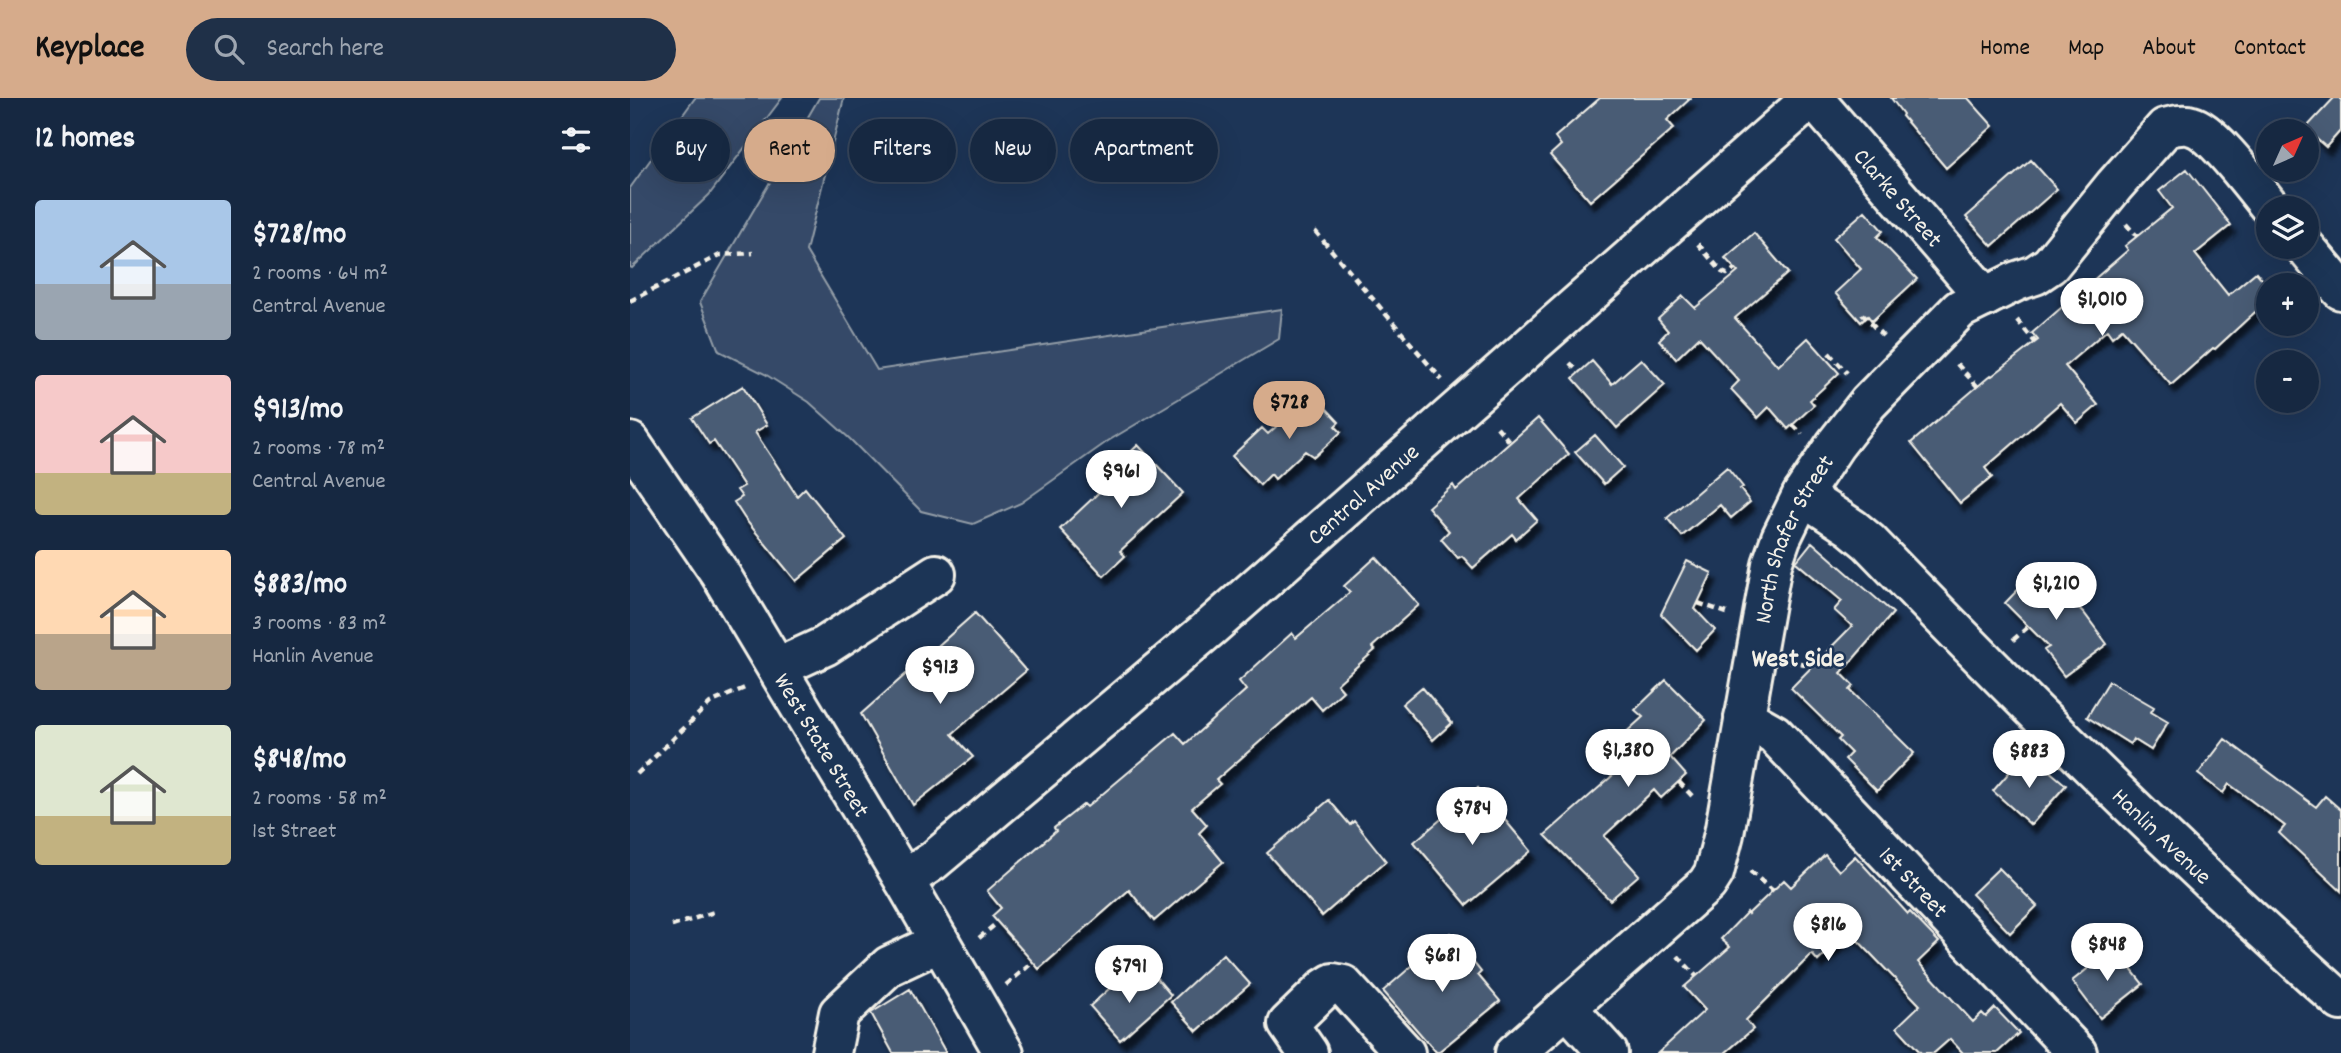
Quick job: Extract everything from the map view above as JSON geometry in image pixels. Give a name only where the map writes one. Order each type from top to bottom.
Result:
[{"type":"street","name":"Clarke Street","points":[[1813,98],[1998,304]]},
{"type":"street","name":"Central Avenue","points":[[904,880],[933,861],[1211,627],[1813,98]]},
{"type":"street","name":"North Shafer Street","points":[[1515,1053],[1707,884],[1714,873],[1724,834],[1772,564],[1781,538],[1802,495],[1835,444],[1868,402],[1960,310],[1998,304],[2017,281],[2035,275],[2050,265],[2165,128],[2176,125],[2193,126],[2209,136],[2262,196]]},
{"type":"street","points":[[2315,259],[2341,289]]},
{"type":"street","name":"West State Street","points":[[630,442],[719,572],[762,678],[904,880],[1004,1053]]},
{"type":"street","name":"Hanlin Avenue","points":[[1802,495],[1869,542],[2017,696],[2249,920],[2341,1001]]},
{"type":"street","points":[[762,678],[825,646],[936,574]]},
{"type":"street","name":"1st Street","points":[[1744,717],[1773,734],[2077,1053]]},
{"type":"street","points":[[831,1053],[839,1013],[890,966],[940,942]]},
{"type":"street","points":[[1308,1053],[1288,1024],[1309,1002],[1333,983],[1343,985],[1405,1053]]},
{"type":"street","points":[[1567,1008],[1608,1053]]},
{"type":"path","points":[[2124,221],[2137,236]]},
{"type":"path","points":[[1315,231],[1433,369]]},
{"type":"path","points":[[1702,248],[1722,272],[1727,274],[1735,269]]},
{"type":"path","points":[[630,301],[720,256],[753,253]]},
{"type":"path","points":[[1998,304],[2035,342]]},
{"type":"path","points":[[1862,314],[1885,338]]},
{"type":"path","points":[[1829,353],[1851,377]]},
{"type":"path","points":[[1955,361],[1978,387]]},
{"type":"path","points":[[1570,363],[1579,372]]},
{"type":"path","points":[[1497,427],[1510,442]]},
{"type":"path","points":[[1698,603],[1729,614]]},
{"type":"path","points":[[638,774],[710,704],[762,678]]},
{"type":"path","points":[[1742,863],[1773,891]]},
{"type":"path","points":[[672,926],[717,911]]},
{"type":"path","points":[[978,939],[997,923]]},
{"type":"path","points":[[1670,946],[1696,976]]},
{"type":"path","points":[[1006,985],[1033,962]]},
{"type":"shaded area","points":[[695,98],[782,98],[766,119],[744,119],[744,148],[730,167],[730,119],[680,119]]},
{"type":"shaded area","points":[[819,98],[844,98],[835,134],[835,119],[807,119]]},
{"type":"shaded area","points":[[651,159],[651,182],[719,182],[709,195],[632,268],[630,188]]},
{"type":"shaded area","points":[[770,182],[823,182],[806,251],[877,370],[1282,309],[1279,339],[1108,441],[1021,503],[973,524],[921,511],[809,402],[765,374],[719,351],[700,302]]},
{"type":"building","points":[[1600,98],[1691,98],[1667,120],[1674,128],[1590,201],[1550,155],[1561,145],[1555,137]]},
{"type":"building","points":[[1891,98],[1968,98],[1993,126],[1946,168],[1902,116]]},
{"type":"building","points":[[2334,98],[2341,98],[2341,130],[2326,147],[2319,141],[2319,119],[2314,119]]},
{"type":"building","points":[[2031,160],[2057,189],[1992,246],[1966,217]]},
{"type":"building","points":[[2187,169],[2231,225],[2195,254],[2228,295],[2256,272],[2256,311],[2171,385],[2122,329],[2112,337],[2107,330],[2065,366],[2098,405],[2077,423],[2060,403],[1985,468],[1992,477],[1960,503],[1911,443],[1991,375],[2038,340],[2032,333],[2128,250],[2125,246],[2172,208],[2159,191]]},
{"type":"building","points":[[1865,211],[1883,231],[1877,237],[1917,279],[1872,321],[1868,316],[1861,322],[1835,293],[1861,269],[1834,238]]},
{"type":"building","points":[[1754,233],[1788,273],[1735,318],[1778,366],[1808,338],[1839,373],[1810,400],[1814,405],[1788,429],[1769,407],[1758,418],[1731,389],[1739,381],[1699,337],[1676,359],[1659,340],[1668,331],[1658,319],[1683,296],[1695,308],[1738,272],[1725,258]]},
{"type":"building","points":[[1641,359],[1665,385],[1617,428],[1573,378],[1592,361],[1612,384]]},
{"type":"building","points":[[743,386],[767,425],[755,432],[797,496],[805,488],[846,539],[796,581],[734,502],[742,497],[737,490],[744,486],[714,441],[709,444],[692,418]]},
{"type":"building","points":[[1313,394],[1339,422],[1335,426],[1341,432],[1314,457],[1305,451],[1275,479],[1271,474],[1260,485],[1232,456],[1262,428],[1268,434]]},
{"type":"building","points":[[1538,418],[1569,454],[1519,499],[1537,520],[1516,539],[1512,534],[1473,568],[1462,556],[1458,558],[1441,539],[1449,531],[1428,507],[1453,485],[1456,490]]},
{"type":"building","points":[[1595,435],[1623,467],[1604,484],[1575,452]]},
{"type":"building","points":[[1138,445],[1183,493],[1120,551],[1125,556],[1104,576],[1060,529],[1109,483],[1104,477]]},
{"type":"building","points":[[1727,467],[1743,487],[1740,489],[1750,502],[1731,518],[1720,505],[1682,536],[1667,518]]},
{"type":"building","points":[[1812,542],[1893,613],[1841,673],[1854,686],[1850,690],[1914,753],[1877,791],[1845,759],[1851,753],[1838,740],[1841,737],[1791,688],[1852,626],[1834,610],[1842,601],[1796,562]]},
{"type":"building","points":[[1376,557],[1419,605],[1372,647],[1375,650],[1337,684],[1343,691],[1322,710],[1311,697],[1216,780],[1220,784],[1192,808],[1207,825],[1199,833],[1223,862],[1154,921],[1129,890],[1039,969],[992,916],[1001,908],[987,891],[1056,831],[1054,828],[1084,804],[1087,807],[1175,733],[1185,744],[1246,690],[1239,681],[1292,633],[1296,638],[1350,592],[1344,586]]},
{"type":"building","points":[[1687,561],[1712,573],[1695,609],[1715,630],[1696,650],[1661,614]]},
{"type":"building","points":[[2039,568],[2084,613],[2107,644],[2064,676],[2044,650],[2049,647],[2005,603]]},
{"type":"building","points":[[975,613],[1026,671],[952,734],[973,757],[913,805],[861,714]]},
{"type":"building","points":[[1666,680],[1706,720],[1670,757],[1686,775],[1661,798],[1654,790],[1604,836],[1639,875],[1610,900],[1545,835],[1628,762],[1612,745],[1643,717],[1635,710]]},
{"type":"building","points":[[2109,681],[2154,707],[2151,712],[2168,722],[2151,750],[2133,739],[2130,744],[2087,717]]},
{"type":"building","points":[[1422,687],[1452,723],[1433,740],[1402,704]]},
{"type":"building","points":[[2225,739],[2316,807],[2325,796],[2341,810],[2341,891],[2279,833],[2285,826],[2229,784],[2223,793],[2198,774]]},
{"type":"building","points":[[2035,759],[2066,785],[2031,825],[1993,791],[2020,760],[2028,767]]},
{"type":"building","points":[[1478,788],[1531,851],[1467,905],[1414,842]]},
{"type":"building","points":[[1329,800],[1350,825],[1354,821],[1386,861],[1322,916],[1267,853]]},
{"type":"building","points":[[1825,855],[1839,871],[1855,856],[1908,914],[1910,912],[1939,942],[1918,962],[1973,1022],[1982,1013],[1986,1017],[1995,1008],[2019,1033],[1997,1053],[1963,1053],[1950,1039],[1934,1053],[1921,1053],[1897,1027],[1920,1005],[1849,931],[1818,961],[1812,954],[1746,1020],[1753,1029],[1725,1053],[1658,1053],[1705,1010],[1684,987],[1730,947],[1721,939],[1784,880],[1791,887]]},
{"type":"building","points":[[1999,868],[2037,906],[2010,933],[1972,894]]},
{"type":"building","points":[[1450,933],[1481,972],[1478,975],[1500,1001],[1437,1053],[1383,991]]},
{"type":"building","points":[[2114,948],[2143,984],[2100,1018],[2072,981]]},
{"type":"building","points":[[1223,954],[1250,984],[1197,1031],[1171,1002]]},
{"type":"building","points":[[1154,975],[1171,995],[1120,1040],[1090,1006],[1121,978],[1134,993]]},
{"type":"building","points":[[910,989],[946,1053],[893,1053],[871,1013]]},
{"type":"district","name":"West Side","points":[[1798,657]]}]
